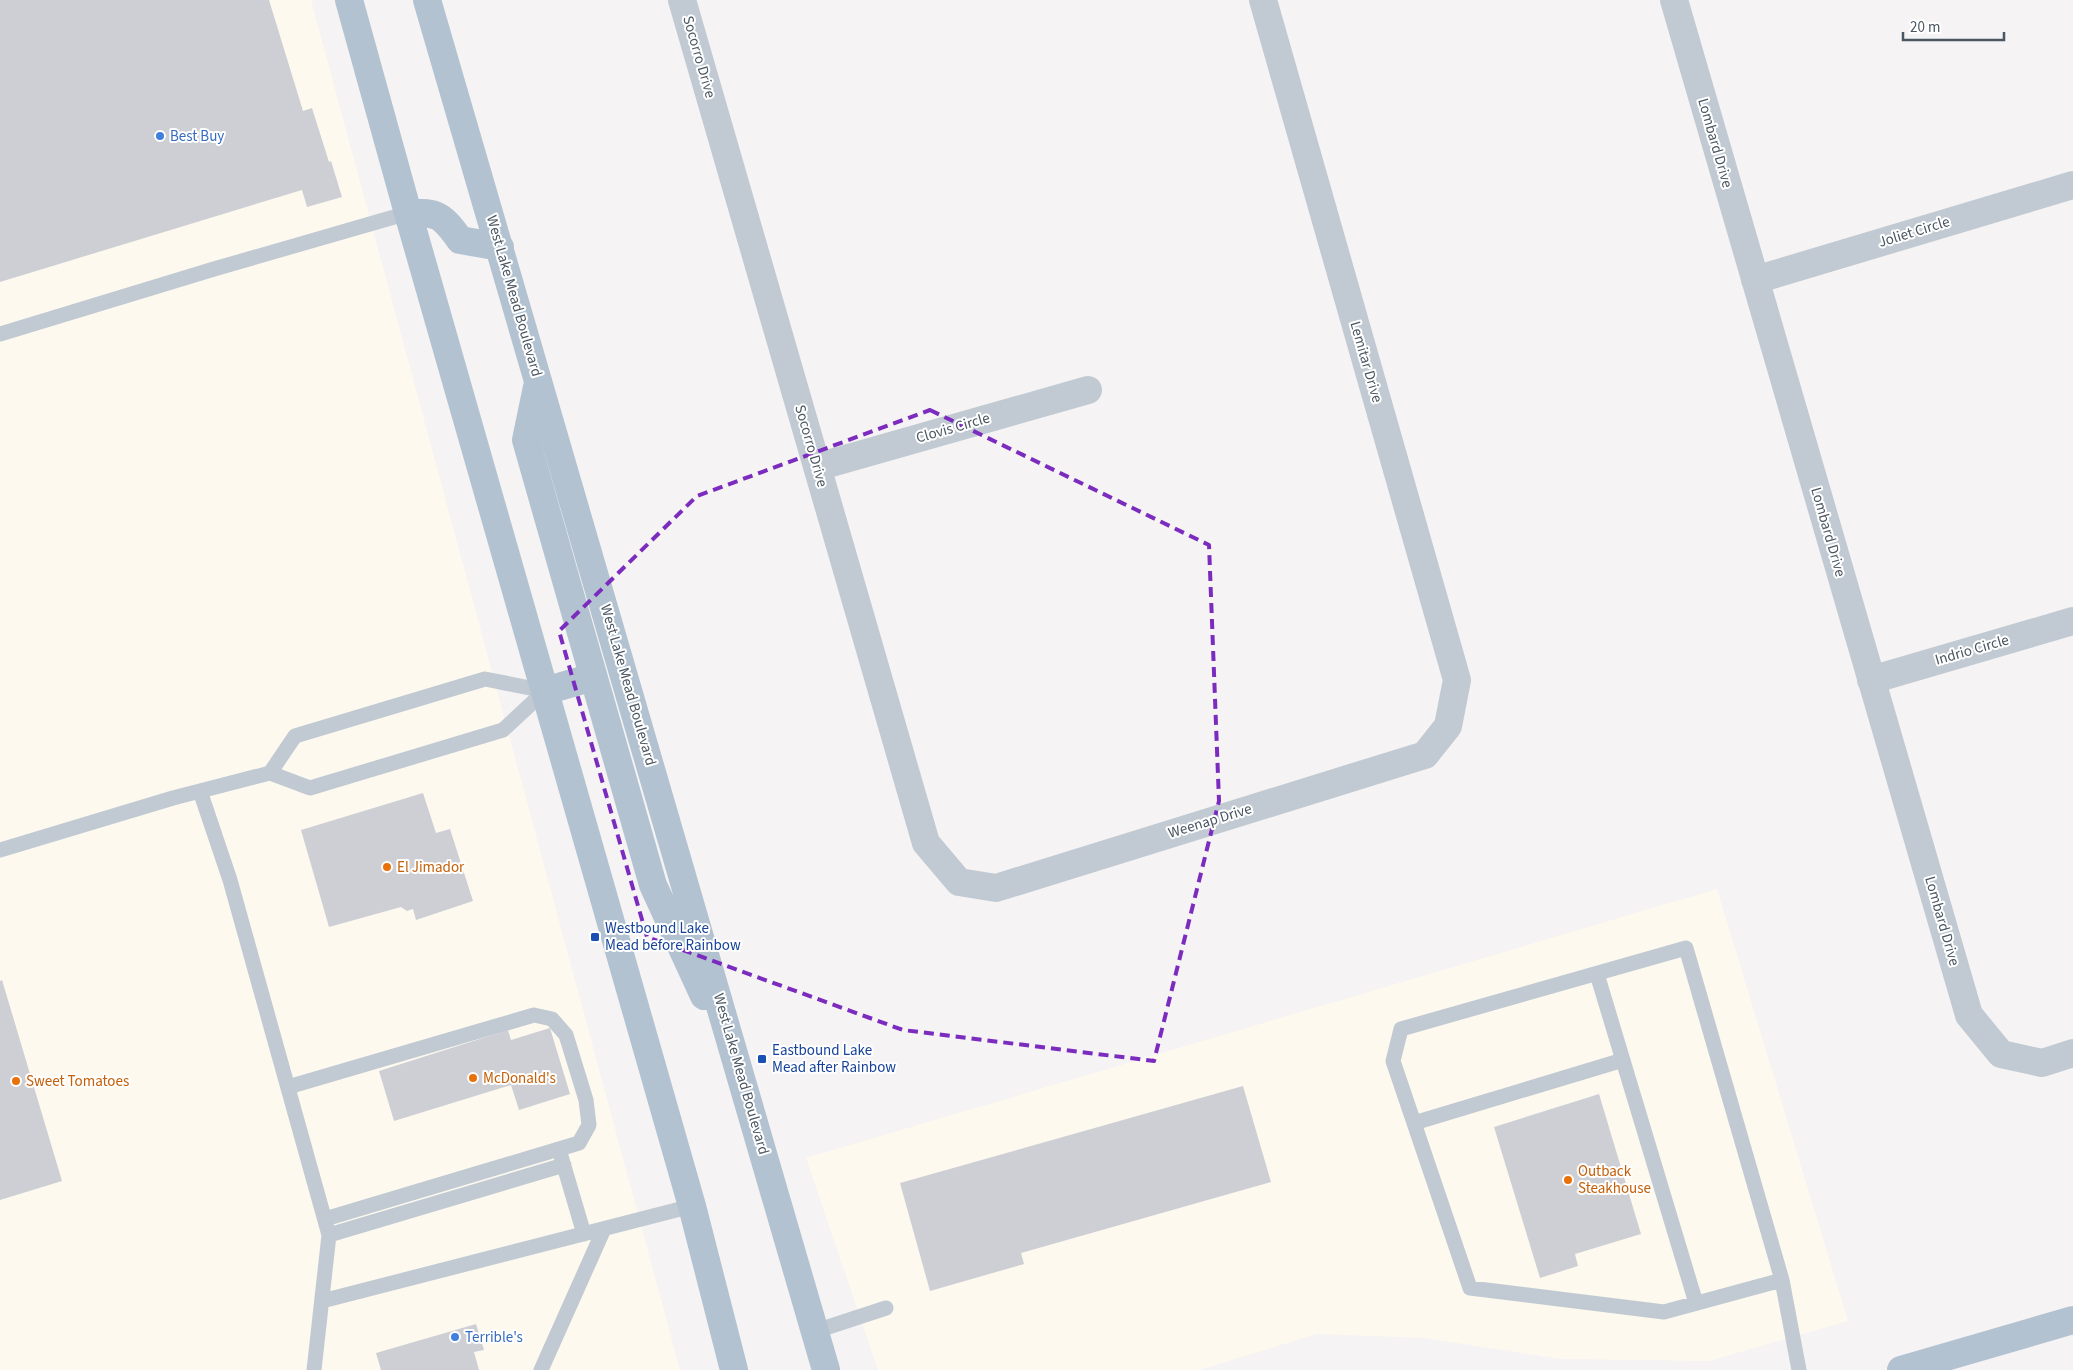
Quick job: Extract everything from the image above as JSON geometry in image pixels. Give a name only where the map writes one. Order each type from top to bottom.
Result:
[{"type":"main road","points":[[349,0],[692,1206],[734,1370]]},
{"type":"main road","name":"West Lake Mead Boulevard","points":[[427,0],[826,1370]]},
{"type":"main road","points":[[408,212],[429,212],[441,217],[460,240],[500,247]]},
{"type":"main road","points":[[538,378],[526,440],[653,885],[742,1077]]},
{"type":"main road","points":[[545,691],[593,677]]},
{"type":"main road","points":[[1901,1370],[2073,1320]]},
{"type":"street","name":"Lemitar Drive","points":[[1263,0],[1457,680],[1448,726]]},
{"type":"street","name":"Lombard Drive","points":[[1674,0],[1970,1015],[2001,1054],[2042,1063],[2073,1054]]},
{"type":"street","name":"Socorro Drive","points":[[689,2],[818,467],[926,843],[959,882]]},
{"type":"street","name":"Joliet Circle","points":[[1755,280],[2073,185]]},
{"type":"street","name":"Clovis Circle","points":[[818,467],[1088,390]]},
{"type":"street","name":"Indrio Circle","points":[[1871,680],[2073,621]]},
{"type":"street","name":"Weenap Drive","points":[[959,882],[996,888],[1425,755],[1448,726]]},
{"type":"lane","points":[[0,334],[205,271],[408,212]]},
{"type":"lane","points":[[270,773],[295,736],[485,679],[545,691]]},
{"type":"lane","points":[[0,850],[200,791],[270,773],[310,788],[503,730],[545,691]]},
{"type":"lane","points":[[200,791],[230,880],[329,1235],[314,1370]]},
{"type":"lane","points":[[1782,1280],[1664,1312],[1470,1288],[1393,1061],[1401,1029],[1686,948],[1782,1280],[1799,1370]]},
{"type":"lane","points":[[1597,974],[1696,1303]]},
{"type":"lane","points":[[288,1087],[534,1015],[552,1020],[566,1034],[586,1100],[589,1125],[579,1143],[325,1219]]},
{"type":"lane","points":[[1414,1124],[1622,1060]]},
{"type":"lane","points":[[559,1149],[584,1234]]},
{"type":"lane","points":[[329,1235],[564,1165]]},
{"type":"lane","points":[[322,1302],[692,1206]]},
{"type":"lane","points":[[541,1370],[604,1229]]},
{"type":"lane","points":[[816,1332],[886,1308]]},
{"type":"highlighted area","points":[[930,410],[1209,545],[1219,801],[1154,1061],[903,1030],[647,937],[559,631],[697,496]]},
{"type":"shaded area","points":[[0,0],[311,0],[680,1370],[0,1370]]},
{"type":"shaded area","points":[[1717,889],[1848,1321],[1709,1361],[1561,1359],[1424,1338],[1317,1334],[1199,1370],[878,1370],[806,1158]]},
{"type":"building","name":"Best Buy","points":[[0,0],[269,0],[303,111],[312,108],[342,197],[307,207],[302,190],[0,282]]},
{"type":"building","name":"El Jimador","points":[[423,793],[436,833],[450,829],[473,901],[416,920],[413,909],[407,911],[401,907],[329,927],[301,830]]},
{"type":"building","name":"Sweet Tomatoes","points":[[2,980],[62,1181],[0,1200],[0,981]]},
{"type":"building","name":"McDonald's","points":[[550,1028],[570,1094],[519,1110],[511,1085],[394,1121],[379,1071],[508,1030],[511,1040]]},
{"type":"building","points":[[1243,1086],[1271,1182],[1021,1253],[1024,1264],[930,1291],[900,1183]]},
{"type":"building","name":"Outback Steakhouse","points":[[1599,1094],[1641,1234],[1575,1254],[1578,1266],[1540,1278],[1494,1127]]},
{"type":"building","name":"Terrible's","points":[[476,1324],[484,1350],[474,1352],[479,1370],[381,1370],[376,1353]]},
{"type":"place","name":"Best Buy","points":[[160,136]]},
{"type":"place","name":"El Jimador","points":[[387,867]]},
{"type":"place","name":"Westbound Lake Mead before Rainbow","points":[[595,937]]},
{"type":"place","name":"Eastbound Lake Mead after Rainbow","points":[[762,1059]]},
{"type":"place","name":"McDonald's","points":[[473,1078]]},
{"type":"place","name":"Sweet Tomatoes","points":[[16,1081]]},
{"type":"place","name":"Outback Steakhouse","points":[[1568,1180]]},
{"type":"place","name":"Terrible's","points":[[455,1337]]}]
